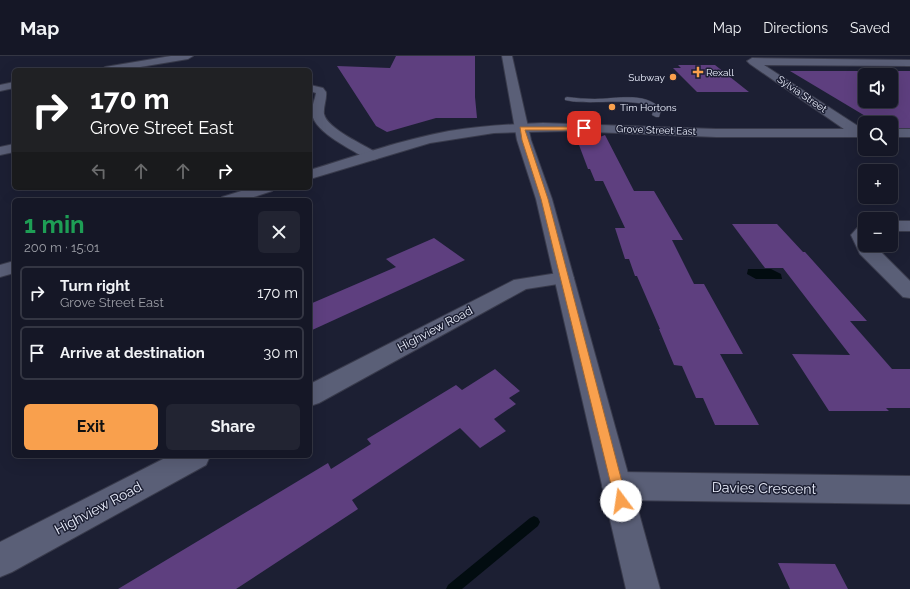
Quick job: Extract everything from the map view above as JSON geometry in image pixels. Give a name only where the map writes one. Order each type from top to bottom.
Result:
[{"type":"street","points":[[117,68],[188,56]]},
{"type":"street","points":[[507,56],[524,140],[544,199],[643,589]]},
{"type":"street","points":[[749,59],[910,63]]},
{"type":"street","name":"Sylvia Street","points":[[749,59],[858,130]]},
{"type":"street","points":[[0,88],[12,85]]},
{"type":"street","points":[[312,88],[322,92],[318,110],[319,117],[323,123],[372,156]]},
{"type":"street","name":"Grove Street East","points":[[312,174],[409,144],[446,136],[492,129],[612,128],[675,132],[858,133]]},
{"type":"street","points":[[898,133],[910,133]]},
{"type":"street","points":[[0,151],[12,148]]},
{"type":"street","points":[[234,198],[260,190]]},
{"type":"street","points":[[898,226],[910,226]]},
{"type":"street","points":[[869,252],[910,292]]},
{"type":"street","points":[[0,271],[12,268]]},
{"type":"street","name":"Highview Road","points":[[312,395],[520,284],[564,278]]},
{"type":"street","name":"Highview Road","points":[[0,560],[192,458]]},
{"type":"street","name":"Davies Crescent","points":[[617,486],[910,490]]},
{"type":"lane","points":[[567,99],[580,101],[641,101],[655,106],[658,110],[656,115]]},
{"type":"shaded area","points":[[748,269],[771,269],[781,274],[782,279],[756,279],[747,274]]},
{"type":"building","points":[[396,56],[475,56],[475,97],[477,118],[436,118],[387,132],[376,126],[337,66],[390,68]]},
{"type":"building","points":[[678,65],[715,65],[749,92],[697,92],[673,68],[681,68]]},
{"type":"building","points":[[790,71],[858,71],[858,108],[898,108],[898,71],[910,71],[910,128],[898,128],[898,116],[865,116]]},
{"type":"building","points":[[605,135],[634,191],[654,191],[683,240],[672,240],[694,284],[704,284],[743,354],[720,354],[759,425],[715,425],[703,398],[696,398],[682,366],[674,365],[637,276],[635,276],[629,259],[625,259],[615,228],[625,228],[603,181],[595,181],[590,169],[588,169],[579,145]]},
{"type":"building","points":[[732,224],[777,224],[803,252],[805,252],[867,321],[850,321],[892,369],[910,369],[910,408],[886,408],[889,411],[829,411],[792,354],[850,355],[783,268],[765,268]]},
{"type":"building","points":[[434,238],[465,260],[312,330],[312,303],[396,267],[386,259]]},
{"type":"building","points":[[495,369],[520,391],[509,398],[516,404],[494,419],[506,431],[480,448],[460,428],[352,500],[358,509],[236,589],[118,589],[328,463],[331,469],[371,444],[367,439],[456,385],[462,390]]},
{"type":"building","points":[[778,563],[835,564],[848,589],[790,589]]},
{"type":"waterway","points":[[452,589],[534,522]]},
{"type":"place","name":"Rexall","points":[[698,72]]},
{"type":"place","name":"Subway","points":[[673,77]]},
{"type":"place","name":"Tim Hortons","points":[[612,107]]},
{"type":"route","points":[[584,128],[522,128],[524,140],[544,199],[621,501]]}]
